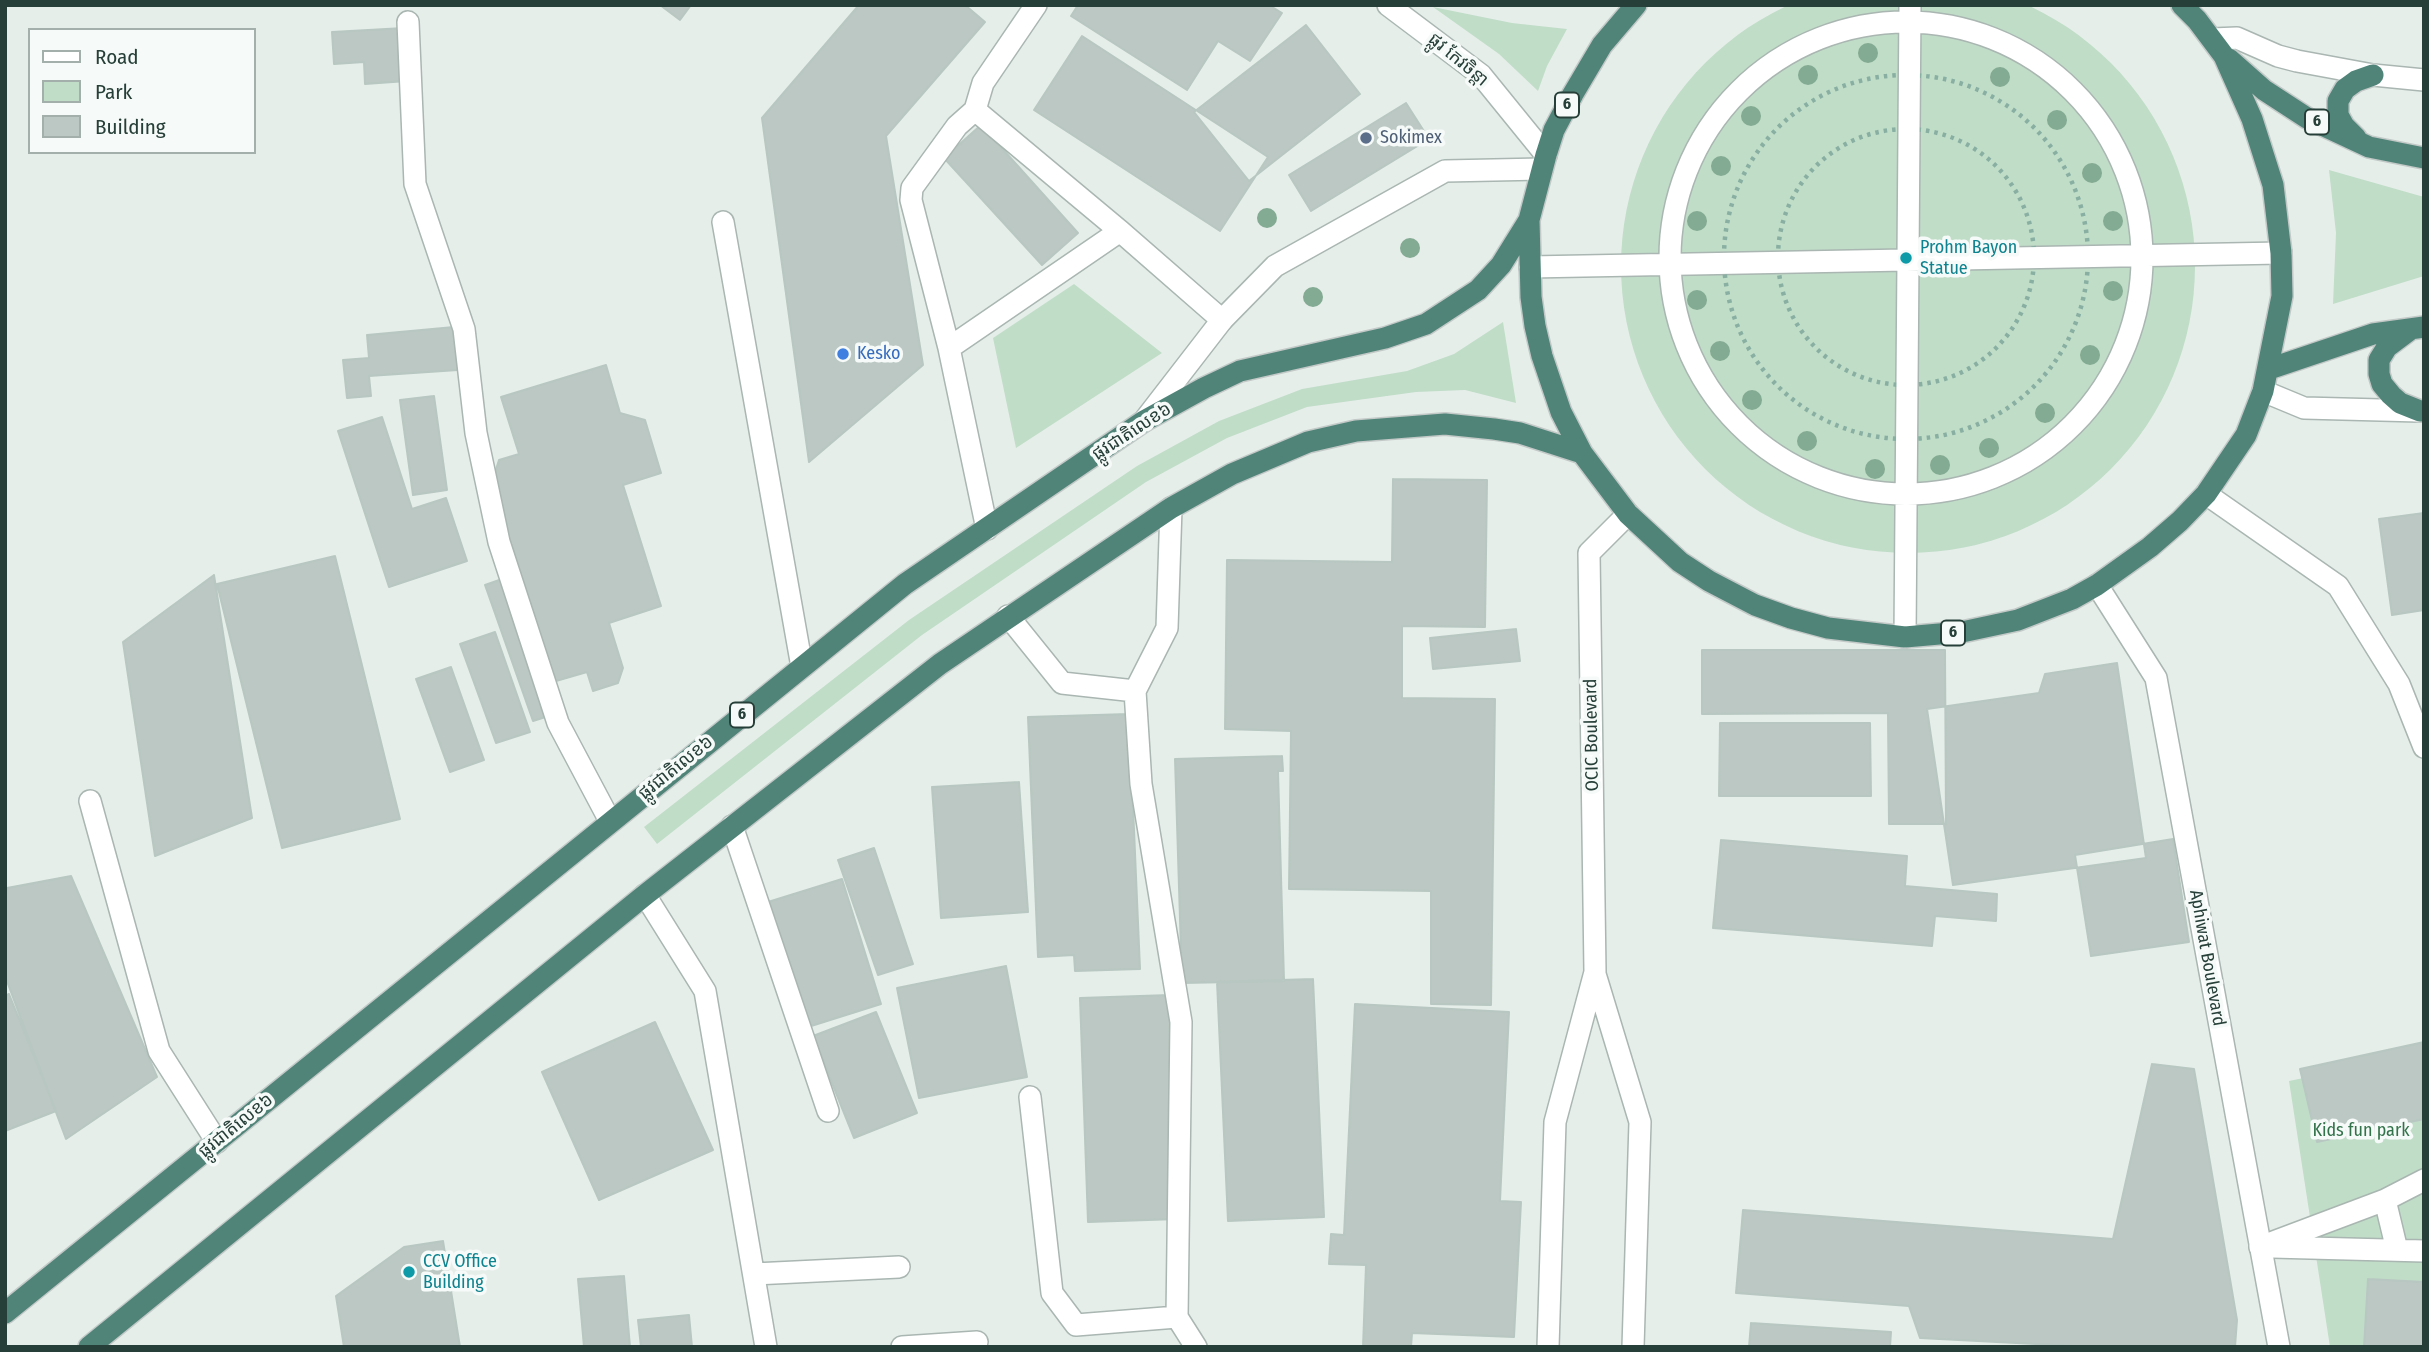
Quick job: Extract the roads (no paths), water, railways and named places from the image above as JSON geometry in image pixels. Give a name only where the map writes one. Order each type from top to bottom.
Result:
[{"type":"highway","name":"6","points":[[1636,5],[1602,45],[1555,130],[1529,220],[1531,297],[1542,356],[1561,412],[1582,453],[1628,514],[1680,562],[1709,581],[1755,605],[1828,628],[1905,636],[1962,632],[2018,620],[2072,599],[2097,585],[2150,547],[2206,494],[2246,435],[2269,369],[2282,296],[2281,253],[2273,185],[2252,119],[2218,47]]},
{"type":"highway","name":"6","points":[[2191,10],[2218,47],[2264,90],[2308,118],[2369,147],[2424,158]]},
{"type":"highway","points":[[2369,147],[2344,126],[2338,115],[2338,101],[2345,89],[2356,81],[2373,75]]},
{"type":"highway","name":"ផ្លូវជាតិលេខ៦","points":[[5,1313],[905,584],[1144,421],[1240,371],[1385,338],[1426,324],[1478,290],[1500,265],[1529,220]]},
{"type":"highway","points":[[2269,369],[2372,334],[2419,327]]},
{"type":"highway","points":[[2419,327],[2387,347],[2379,360],[2379,374],[2382,384],[2400,403],[2422,411]]},
{"type":"highway","points":[[89,1347],[645,895],[940,664],[1171,508],[1232,474],[1308,442],[1356,431],[1445,424],[1520,433],[1582,453]]},
{"type":"street","points":[[987,529],[949,348],[911,200],[912,188],[957,126],[975,110],[983,83],[1036,5]]},
{"type":"street","name":"ផ្លូវ កែវចិន្តា","points":[[1388,5],[1481,75],[1544,162]]},
{"type":"street","points":[[1905,636],[1910,14]]},
{"type":"street","points":[[1910,14],[2000,41],[2050,70],[2097,117],[2128,172],[2139,215],[2144,255],[2139,310],[2118,368],[2071,430],[2008,474],[1949,490],[1906,493],[1862,491],[1786,463],[1733,420],[1695,366],[1676,314],[1668,264],[1671,224],[1686,167],[1736,91],[1794,48],[1850,28],[1910,14]]},
{"type":"street","points":[[408,22],[415,184],[464,329],[476,433],[499,542],[558,723],[610,821]]},
{"type":"street","points":[[2218,47],[2237,38],[2278,56],[2373,75],[2424,80]]},
{"type":"street","points":[[975,110],[1222,320]]},
{"type":"street","points":[[1144,421],[1222,320],[1275,266],[1445,171],[1544,162]]},
{"type":"street","points":[[723,222],[802,667]]},
{"type":"street","points":[[949,348],[1120,231]]},
{"type":"street","points":[[1530,267],[2281,253]]},
{"type":"street","points":[[2263,391],[2304,408],[2422,411]]},
{"type":"street","points":[[2206,494],[2338,586],[2399,684],[2424,747]]},
{"type":"street","points":[[1171,508],[1167,628],[1135,691],[1141,784],[1181,1022],[1177,1317],[1196,1347]]},
{"type":"street","name":"OCIC Boulevard","points":[[1548,1347],[1555,1122],[1595,972],[1590,554],[1628,514]]},
{"type":"street","name":"Aphiwat Boulevard","points":[[2097,585],[2156,678],[2279,1347]]},
{"type":"street","points":[[1008,616],[1062,683],[1135,691]]},
{"type":"street","points":[[90,801],[159,1051],[217,1142]]},
{"type":"street","points":[[732,826],[828,1111]]},
{"type":"street","points":[[645,895],[705,991],[766,1347]]},
{"type":"street","name":"OCIC Boulevard","points":[[1595,972],[1640,1122],[1633,1347]]},
{"type":"street","points":[[1030,1097],[1052,1293],[1076,1325],[1177,1317]]},
{"type":"street","points":[[2260,1247],[2385,1200],[2424,1180]]},
{"type":"street","points":[[2385,1200],[2396,1250]]},
{"type":"street","points":[[2260,1247],[2424,1251]]},
{"type":"street","points":[[754,1274],[899,1267]]},
{"type":"street","points":[[902,1347],[977,1342]]},
{"type":"place","name":"Sokimex","points":[[1366,138]]},
{"type":"place","name":"Prohm Bayon Statue","points":[[1906,258]]},
{"type":"place","name":"Kesko","points":[[843,354]]},
{"type":"place","name":"CCV Office Building","points":[[409,1272]]},
{"type":"park label","name":"Kids fun park","points":[[2361,1131]]}]
